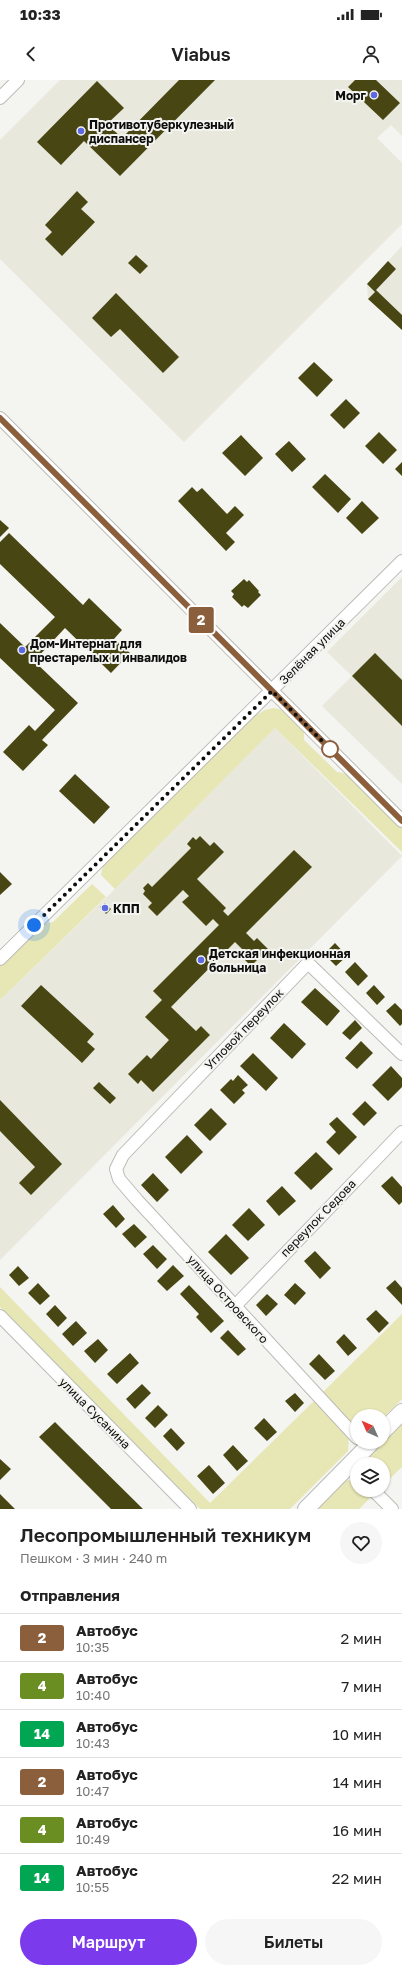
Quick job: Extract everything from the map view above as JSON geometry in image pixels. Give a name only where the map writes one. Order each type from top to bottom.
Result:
[{"type":"main road","points":[[390,1424],[402,1412]]},
{"type":"main road","points":[[306,1509],[350,1472]]},
{"type":"street","points":[[0,98],[18,80]]},
{"type":"street","points":[[0,418],[402,821]]},
{"type":"street","name":"Зелёная улица","points":[[0,959],[402,561]]},
{"type":"street","name":"Угловой переулок","points":[[123,1155],[308,963],[402,1054]]},
{"type":"street","name":"переулок Седова","points":[[235,1306],[402,1132]]},
{"type":"street","name":"улица Островского","points":[[123,1155],[116,1169],[119,1179],[235,1306],[350,1428]]},
{"type":"street","name":"улица Сусанина","points":[[0,1316],[190,1509]]},
{"type":"street","points":[[380,1497],[392,1509]]},
{"type":"shaded area","points":[[60,80],[402,80],[402,136],[391,125],[377,138],[402,163],[402,224],[184,442],[0,259],[0,140]]},
{"type":"shaded area","points":[[402,246],[402,330],[368,299],[367,284]]},
{"type":"shaded area","points":[[402,577],[402,784],[322,706],[352,676],[327,652]]},
{"type":"shaded area","points":[[275,728],[402,856],[0,1260],[0,1000],[111,893]]},
{"type":"green space","points":[[273,708],[284,710],[304,731],[304,740],[337,772],[348,774],[402,828],[402,852],[275,728],[115,889],[101,875],[103,865],[255,716],[265,710]]},
{"type":"green space","points":[[92,884],[106,897],[0,1000],[0,965],[42,924],[53,922]]},
{"type":"green space","points":[[0,1287],[210,1503],[314,1401],[349,1437],[348,1451],[290,1509],[200,1509],[0,1307]]},
{"type":"green space","points":[[402,1314],[402,1399],[390,1411],[390,1409],[350,1409],[350,1425],[320,1395]]},
{"type":"green space","points":[[402,1422],[402,1467],[390,1478],[390,1457],[367,1457],[375,1449],[390,1449],[390,1434]]},
{"type":"green space","points":[[350,1480],[350,1497],[371,1497],[359,1509],[314,1509],[344,1481]]},
{"type":"building","name":"Противотуберкулезный диспансер","points":[[179,80],[215,80],[120,176],[84,141],[61,165],[37,142],[97,81],[124,108],[107,124],[122,138]]},
{"type":"building","name":"Морг","points":[[355,80],[376,80],[400,103],[383,120],[348,87]]},
{"type":"building","points":[[77,191],[88,202],[81,209],[95,222],[62,256],[45,239],[52,232],[45,225]]},
{"type":"building","points":[[136,255],[148,266],[140,274],[128,263]]},
{"type":"building","points":[[388,261],[396,269],[376,290],[402,315],[402,330],[368,299],[375,292],[367,284]]},
{"type":"building","points":[[116,293],[179,357],[163,373],[120,329],[111,337],[92,318]]},
{"type":"building","points":[[314,362],[333,380],[317,397],[298,378]]},
{"type":"building","points":[[346,399],[360,413],[344,429],[330,415]]},
{"type":"building","points":[[379,432],[397,450],[383,464],[365,446]]},
{"type":"building","points":[[241,435],[263,458],[245,476],[222,453]]},
{"type":"building","points":[[289,441],[306,459],[292,472],[275,454]]},
{"type":"building","points":[[402,462],[402,476],[395,469]]},
{"type":"building","points":[[325,474],[351,499],[338,513],[312,487]]},
{"type":"building","points":[[192,487],[197,492],[202,488],[227,514],[235,506],[244,515],[226,533],[235,542],[226,551],[178,501]]},
{"type":"building","points":[[362,501],[379,518],[362,534],[346,518]]},
{"type":"building","points":[[0,520],[9,528],[0,537]]},
{"type":"building","name":"Дом-Интернат для престарелых и инвалидов","points":[[9,533],[83,605],[89,598],[122,630],[114,639],[130,653],[111,673],[65,628],[34,661],[78,703],[42,740],[48,745],[23,771],[3,752],[29,725],[35,731],[55,710],[0,658],[0,623],[25,647],[55,617],[0,564],[0,542]]},
{"type":"building","points":[[244,579],[247,582],[249,580],[261,595],[248,608],[244,605],[242,607],[232,597],[234,594],[231,591]]},
{"type":"building","points":[[375,653],[402,680],[402,726],[352,676]]},
{"type":"building","points":[[75,774],[110,807],[94,824],[59,791]]},
{"type":"building","name":"Детская инфекционная больница","points":[[200,836],[210,846],[214,842],[224,852],[197,879],[226,908],[223,911],[228,916],[294,850],[312,867],[246,933],[254,941],[257,938],[268,949],[251,966],[239,954],[243,950],[235,942],[171,1007],[196,1031],[201,1026],[210,1035],[153,1092],[141,1080],[138,1084],[128,1074],[147,1055],[151,1059],[169,1040],[145,1017],[162,1000],[153,991],[219,925],[213,919],[206,926],[182,902],[189,896],[183,890],[157,916],[148,907],[152,903],[143,894],[145,891],[143,888],[148,883],[152,887],[191,848],[187,844],[193,837],[196,840]]},
{"type":"building","points":[[0,872],[12,884],[0,895]]},
{"type":"building","name":"КПП","points":[[105,903],[111,909],[106,914],[100,907]]},
{"type":"building","points":[[335,943],[347,956],[336,966],[324,954]]},
{"type":"building","points":[[355,962],[368,976],[358,986],[345,972]]},
{"type":"building","points":[[41,985],[94,1034],[87,1042],[95,1049],[82,1063],[21,1006]]},
{"type":"building","points":[[374,985],[385,997],[377,1005],[366,993]]},
{"type":"building","points":[[315,988],[340,1011],[327,1026],[301,1002]]},
{"type":"building","points":[[395,1003],[402,1010],[402,1024],[400,1026],[386,1011]]},
{"type":"building","points":[[355,1020],[362,1028],[350,1040],[342,1033]]},
{"type":"building","points":[[284,1023],[306,1044],[292,1059],[270,1038]]},
{"type":"building","points":[[361,1041],[373,1053],[357,1069],[345,1058]]},
{"type":"building","points":[[253,1053],[278,1078],[266,1091],[240,1066]]},
{"type":"building","points":[[391,1066],[402,1078],[402,1087],[388,1101],[372,1085]]},
{"type":"building","points":[[238,1075],[248,1085],[242,1090],[245,1093],[234,1104],[220,1090],[231,1079],[233,1081]]},
{"type":"building","points":[[99,1082],[116,1098],[110,1104],[93,1088]]},
{"type":"building","points":[[0,1100],[62,1164],[31,1195],[19,1183],[35,1167],[0,1131]]},
{"type":"building","points":[[365,1101],[377,1113],[364,1126],[352,1114]]},
{"type":"building","points":[[211,1108],[227,1124],[210,1141],[194,1125]]},
{"type":"building","points":[[337,1117],[357,1137],[339,1155],[326,1142],[336,1132],[329,1124]]},
{"type":"building","points":[[187,1135],[203,1152],[181,1174],[165,1157]]},
{"type":"building","points":[[316,1152],[333,1169],[311,1190],[294,1173]]},
{"type":"building","points":[[153,1173],[169,1190],[157,1202],[141,1185]]},
{"type":"building","points":[[392,1176],[402,1187],[402,1202],[399,1205],[381,1186]]},
{"type":"building","points":[[282,1186],[296,1201],[279,1216],[266,1201]]},
{"type":"building","points":[[113,1205],[125,1219],[116,1228],[103,1214]]},
{"type":"building","points":[[249,1208],[265,1225],[248,1241],[232,1225]]},
{"type":"building","points":[[134,1224],[147,1237],[135,1248],[122,1234]]},
{"type":"building","points":[[226,1234],[249,1258],[231,1275],[208,1252]]},
{"type":"building","points":[[153,1245],[167,1259],[157,1269],[143,1254]]},
{"type":"building","points":[[315,1251],[331,1268],[320,1279],[304,1261]]},
{"type":"building","points":[[173,1265],[184,1276],[167,1291],[157,1281]]},
{"type":"building","points":[[18,1266],[29,1278],[19,1286],[9,1275]]},
{"type":"building","points":[[395,1280],[402,1288],[402,1305],[386,1288]]},
{"type":"building","points":[[38,1283],[50,1296],[40,1305],[28,1293]]},
{"type":"building","points":[[295,1283],[306,1293],[295,1305],[284,1295]]},
{"type":"building","points":[[189,1285],[224,1321],[211,1333],[196,1317],[199,1314],[180,1294]]},
{"type":"building","points":[[267,1294],[278,1304],[266,1316],[256,1305]]},
{"type":"building","points":[[55,1305],[67,1318],[58,1327],[46,1314]]},
{"type":"building","points":[[376,1310],[389,1323],[379,1333],[366,1319]]},
{"type":"building","points":[[76,1321],[87,1333],[73,1346],[62,1334]]},
{"type":"building","points":[[228,1330],[246,1349],[238,1356],[220,1338]]},
{"type":"building","points":[[344,1334],[357,1348],[348,1356],[336,1342]]},
{"type":"building","points":[[98,1339],[108,1350],[95,1363],[84,1351]]},
{"type":"building","points":[[130,1353],[139,1363],[117,1384],[107,1374]]},
{"type":"building","points":[[319,1354],[335,1371],[325,1380],[309,1364]]},
{"type":"building","points":[[142,1384],[151,1393],[135,1409],[126,1399]]},
{"type":"building","points":[[295,1393],[304,1403],[295,1412],[285,1401]]},
{"type":"building","points":[[158,1405],[168,1415],[155,1428],[145,1418]]},
{"type":"building","points":[[264,1418],[277,1432],[267,1441],[254,1428]]},
{"type":"building","points":[[55,1422],[143,1509],[111,1509],[39,1437]]},
{"type":"building","points":[[171,1428],[185,1443],[177,1451],[163,1436]]},
{"type":"building","points":[[233,1445],[248,1461],[237,1471],[223,1455]]},
{"type":"building","points":[[0,1459],[11,1469],[0,1480]]},
{"type":"building","points":[[209,1465],[225,1483],[213,1494],[197,1476]]},
{"type":"building","points":[[0,1494],[15,1509],[0,1509]]},
{"type":"bus line","name":"2","points":[[0,418],[402,821]]},
{"type":"place","name":"Морг","points":[[374,95]]},
{"type":"place","name":"Противотуберкулезный диспансер","points":[[81,131]]},
{"type":"place","name":"Дом-Интернат для престарелых и инвалидов","points":[[22,650]]},
{"type":"place","name":"КПП","points":[[105,908]]},
{"type":"place","name":"Детская инфекционная больница","points":[[201,960]]},
{"type":"route","points":[[34,925],[261,700],[272,691],[330,749]]}]
